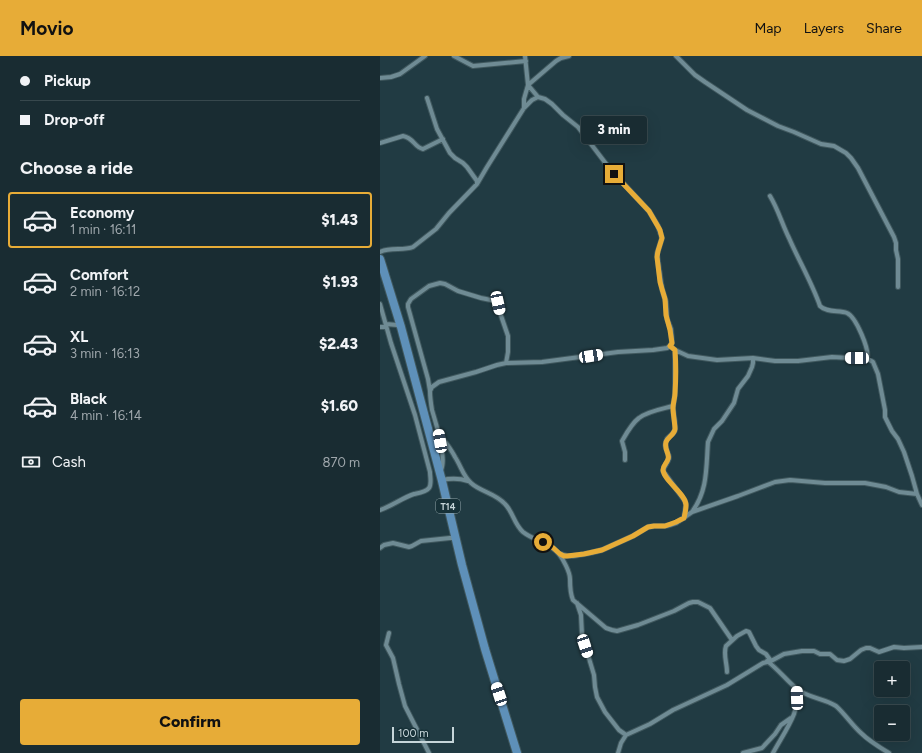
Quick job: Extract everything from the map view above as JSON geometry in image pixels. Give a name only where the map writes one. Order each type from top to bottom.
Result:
[{"type":"highway","name":"T14","points":[[380,259],[401,327],[440,472],[462,565],[486,655],[517,753]]},
{"type":"street","points":[[380,78],[400,74],[425,56]]},
{"type":"street","points":[[454,56],[472,66],[526,61]]},
{"type":"street","points":[[524,108],[524,99],[528,85],[526,56]]},
{"type":"street","points":[[528,85],[556,61],[569,56]]},
{"type":"street","points":[[676,56],[683,64],[712,88],[747,110],[778,126],[821,144],[834,146],[846,153],[851,158],[858,168],[894,237],[898,259],[898,287]]},
{"type":"street","points":[[428,378],[436,383],[506,363],[542,362],[574,359],[618,352],[653,350],[667,348],[672,343],[666,315],[665,299],[660,282],[657,257],[661,242],[661,235],[655,220],[649,211],[610,169],[578,127],[552,104],[545,99],[538,97],[528,85]]},
{"type":"street","points":[[380,252],[413,247],[436,229],[477,184],[486,167],[524,108],[532,100],[538,97]]},
{"type":"street","points":[[427,98],[437,129],[452,156],[465,165],[477,181],[477,184]]},
{"type":"street","points":[[380,143],[403,136],[411,139],[418,148],[423,150],[443,139]]},
{"type":"street","points":[[770,196],[820,306],[824,309],[846,313],[852,318],[866,346],[868,356],[866,359]]},
{"type":"street","points":[[440,472],[443,459],[431,403],[428,378],[408,304],[411,298],[420,291],[437,283],[445,284],[458,291],[481,298],[497,301],[508,340],[508,355],[506,363]]},
{"type":"street","points":[[380,304],[417,422],[430,472],[430,486],[426,490],[380,510]]},
{"type":"street","points":[[380,327],[385,327],[386,324],[401,327]]},
{"type":"street","points":[[670,346],[688,356],[717,360],[753,358],[803,361],[832,357],[866,359],[872,361],[876,369],[884,403],[885,417],[904,452],[917,494],[922,504]]},
{"type":"street","points":[[675,350],[676,393],[673,406],[675,429],[666,442],[665,449],[669,456],[663,471],[684,498],[686,505],[684,518]]},
{"type":"street","points":[[692,512],[704,486],[708,442],[714,430],[734,403],[738,389],[748,376],[753,365],[753,358]]},
{"type":"street","points":[[430,391],[432,387],[439,382]]},
{"type":"street","points":[[625,460],[625,452],[622,441],[636,421],[644,415],[673,406]]},
{"type":"street","points":[[438,432],[455,456],[468,481],[502,500],[509,509],[518,528],[530,537],[550,545],[560,554],[570,578],[572,597],[606,628],[617,631],[638,625],[674,611],[688,603],[698,602],[710,608],[732,640]]},
{"type":"street","points":[[442,481],[449,478],[454,478],[468,481]]},
{"type":"street","points":[[560,554],[573,556],[602,550],[633,536],[648,527],[665,526],[684,518],[692,512],[775,482],[799,481],[825,483],[865,483],[886,487],[899,492],[917,494]]},
{"type":"street","points":[[380,548],[384,545],[393,543],[409,547],[421,541],[456,538]]},
{"type":"street","points":[[577,603],[582,615],[582,635],[594,675],[597,697],[605,712],[619,730],[626,735]]},
{"type":"street","points":[[728,672],[725,648],[732,640],[746,631],[759,650],[766,654],[772,665],[797,689],[812,697],[830,703],[837,708],[862,734],[889,753]]},
{"type":"street","points":[[389,633],[386,645],[392,655],[398,684],[405,706],[429,753]]},
{"type":"street","points":[[618,753],[621,743],[626,735],[650,724],[673,710],[727,686],[769,661],[786,653],[814,651],[820,654],[830,654],[839,661],[847,661],[866,648],[879,652],[894,647],[904,648],[922,646]]},
{"type":"street","points":[[774,753],[794,712],[797,689]]},
{"type":"street","points":[[743,753],[762,748],[781,725],[792,717]]},
{"type":"route","points":[[543,542],[550,545],[564,556],[573,556],[602,550],[637,534],[645,528],[651,526],[665,526],[684,518],[686,505],[684,498],[663,471],[669,456],[665,449],[666,442],[675,429],[673,406],[676,393],[676,359],[675,350],[670,346],[672,343],[666,315],[665,299],[660,278],[657,254],[662,238],[660,230],[652,215],[614,174]]}]
